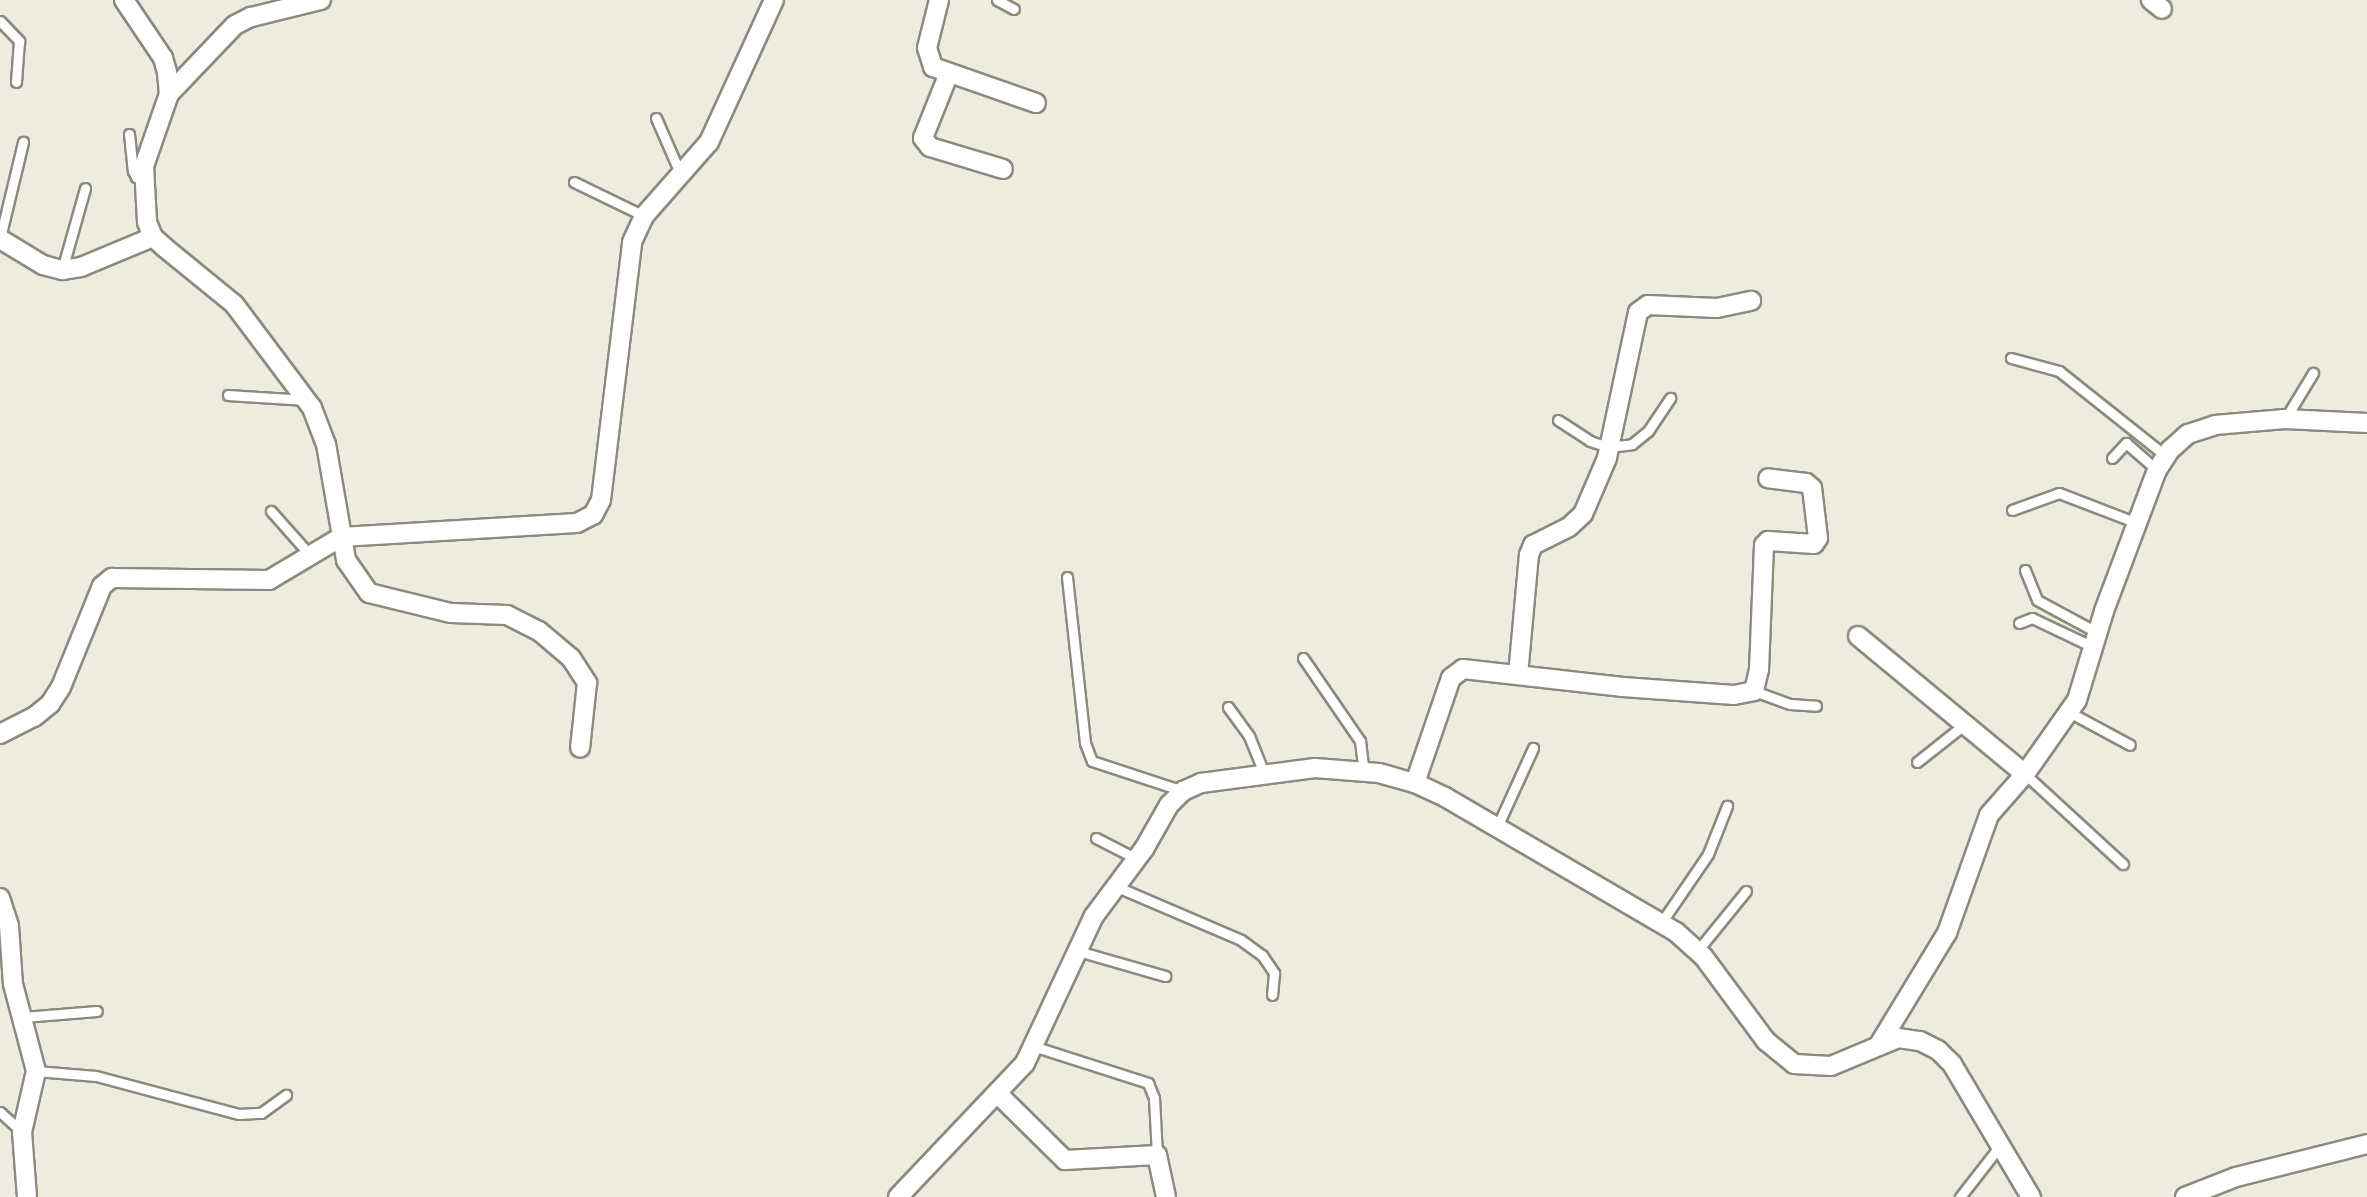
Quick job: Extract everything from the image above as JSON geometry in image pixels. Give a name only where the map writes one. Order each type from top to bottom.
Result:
[{"type":"street","points":[[124,0],[163,58],[169,94]]},
{"type":"street","points":[[321,0],[251,17],[235,25],[169,94],[147,153],[147,222],[153,237],[234,304],[320,423],[346,560],[369,593],[451,613],[507,615],[539,631],[571,658],[587,683],[580,748]]},
{"type":"street","points":[[0,734],[34,717],[50,704],[61,687],[102,586],[112,578],[269,580],[283,575],[341,537],[577,523],[593,515],[601,500],[632,242],[644,216],[709,142],[774,0]]},
{"type":"street","points":[[939,0],[927,48],[933,67],[1036,103]]},
{"type":"street","points":[[949,73],[923,138],[930,147],[1003,169]]},
{"type":"street","points":[[0,239],[43,265],[62,270],[81,267],[153,237]]},
{"type":"street","points":[[1518,675],[1533,545],[1577,521],[1609,447],[1623,371],[1642,307],[1717,308],[1751,301]]},
{"type":"street","points":[[1880,1043],[1947,933],[1982,827],[2069,712],[2137,523],[2162,463],[2188,434],[2215,425],[2285,419],[2367,423]]},
{"type":"street","points":[[1415,783],[1451,678],[1463,669],[1734,695],[1754,691],[1759,670],[1764,545],[1768,541],[1814,544],[1818,538],[1812,488],[1806,483],[1768,478]]},
{"type":"street","points":[[1858,636],[2025,774]]},
{"type":"street","points":[[898,1197],[999,1095],[1036,1047],[1094,916],[1137,859],[1169,805],[1183,791],[1201,783],[1315,768],[1364,772],[1415,783],[1661,923],[1698,950],[1766,1041],[1794,1064],[1831,1066],[1898,1038],[1920,1041],[1938,1050],[1952,1064],[2031,1197]]},
{"type":"street","points":[[0,898],[9,926],[5,968],[23,1017],[36,1071],[22,1132],[27,1197]]},
{"type":"street","points":[[999,1095],[1065,1160],[1157,1155],[1166,1197]]},
{"type":"street","points":[[2185,1197],[2236,1177],[2367,1144]]},
{"type":"lane","points":[[997,0],[1014,9]]},
{"type":"lane","points":[[0,21],[19,41],[16,82]]},
{"type":"lane","points":[[656,118],[681,176]]},
{"type":"lane","points":[[129,134],[133,171],[136,177],[145,180]]},
{"type":"lane","points":[[0,239],[23,142]]},
{"type":"lane","points":[[574,182],[644,216]]},
{"type":"lane","points":[[62,270],[85,188]]},
{"type":"lane","points":[[2011,358],[2059,371],[2162,463]]},
{"type":"lane","points":[[2285,419],[2313,373]]},
{"type":"lane","points":[[228,395],[306,400]]},
{"type":"lane","points":[[1558,420],[1590,441],[1609,447],[1632,444],[1648,431],[1670,398]]},
{"type":"lane","points":[[2112,458],[2126,443],[2162,463]]},
{"type":"lane","points":[[2012,510],[2059,493],[2137,523]]},
{"type":"lane","points":[[271,511],[310,555]]},
{"type":"lane","points":[[2025,570],[2037,600],[2096,640]]},
{"type":"lane","points":[[1067,577],[1085,743],[1092,761],[1183,791]]},
{"type":"lane","points":[[2019,623],[2032,618],[2096,640]]},
{"type":"lane","points":[[1303,658],[1360,741],[1364,772]]},
{"type":"lane","points":[[1754,691],[1790,704],[1816,706]]},
{"type":"lane","points":[[1228,707],[1249,736],[1264,773]]},
{"type":"lane","points":[[2069,712],[2130,745]]},
{"type":"lane","points":[[1917,762],[1965,724]]},
{"type":"lane","points":[[1497,827],[1533,748]]},
{"type":"lane","points":[[2025,774],[2123,864]]},
{"type":"lane","points":[[1661,923],[1708,854],[1727,806]]},
{"type":"lane","points":[[1096,838],[1137,859]]},
{"type":"lane","points":[[1115,886],[1241,940],[1262,955],[1274,973],[1272,995]]},
{"type":"lane","points":[[1698,950],[1746,891]]},
{"type":"lane","points":[[1078,951],[1165,976]]},
{"type":"lane","points":[[23,1017],[97,1011]]},
{"type":"lane","points":[[1036,1047],[1148,1083],[1154,1098],[1157,1155]]},
{"type":"lane","points":[[36,1071],[96,1076],[239,1114],[261,1113],[286,1095]]},
{"type":"lane","points":[[0,1112],[22,1132]]},
{"type":"lane","points":[[1960,1197],[1999,1147]]}]
